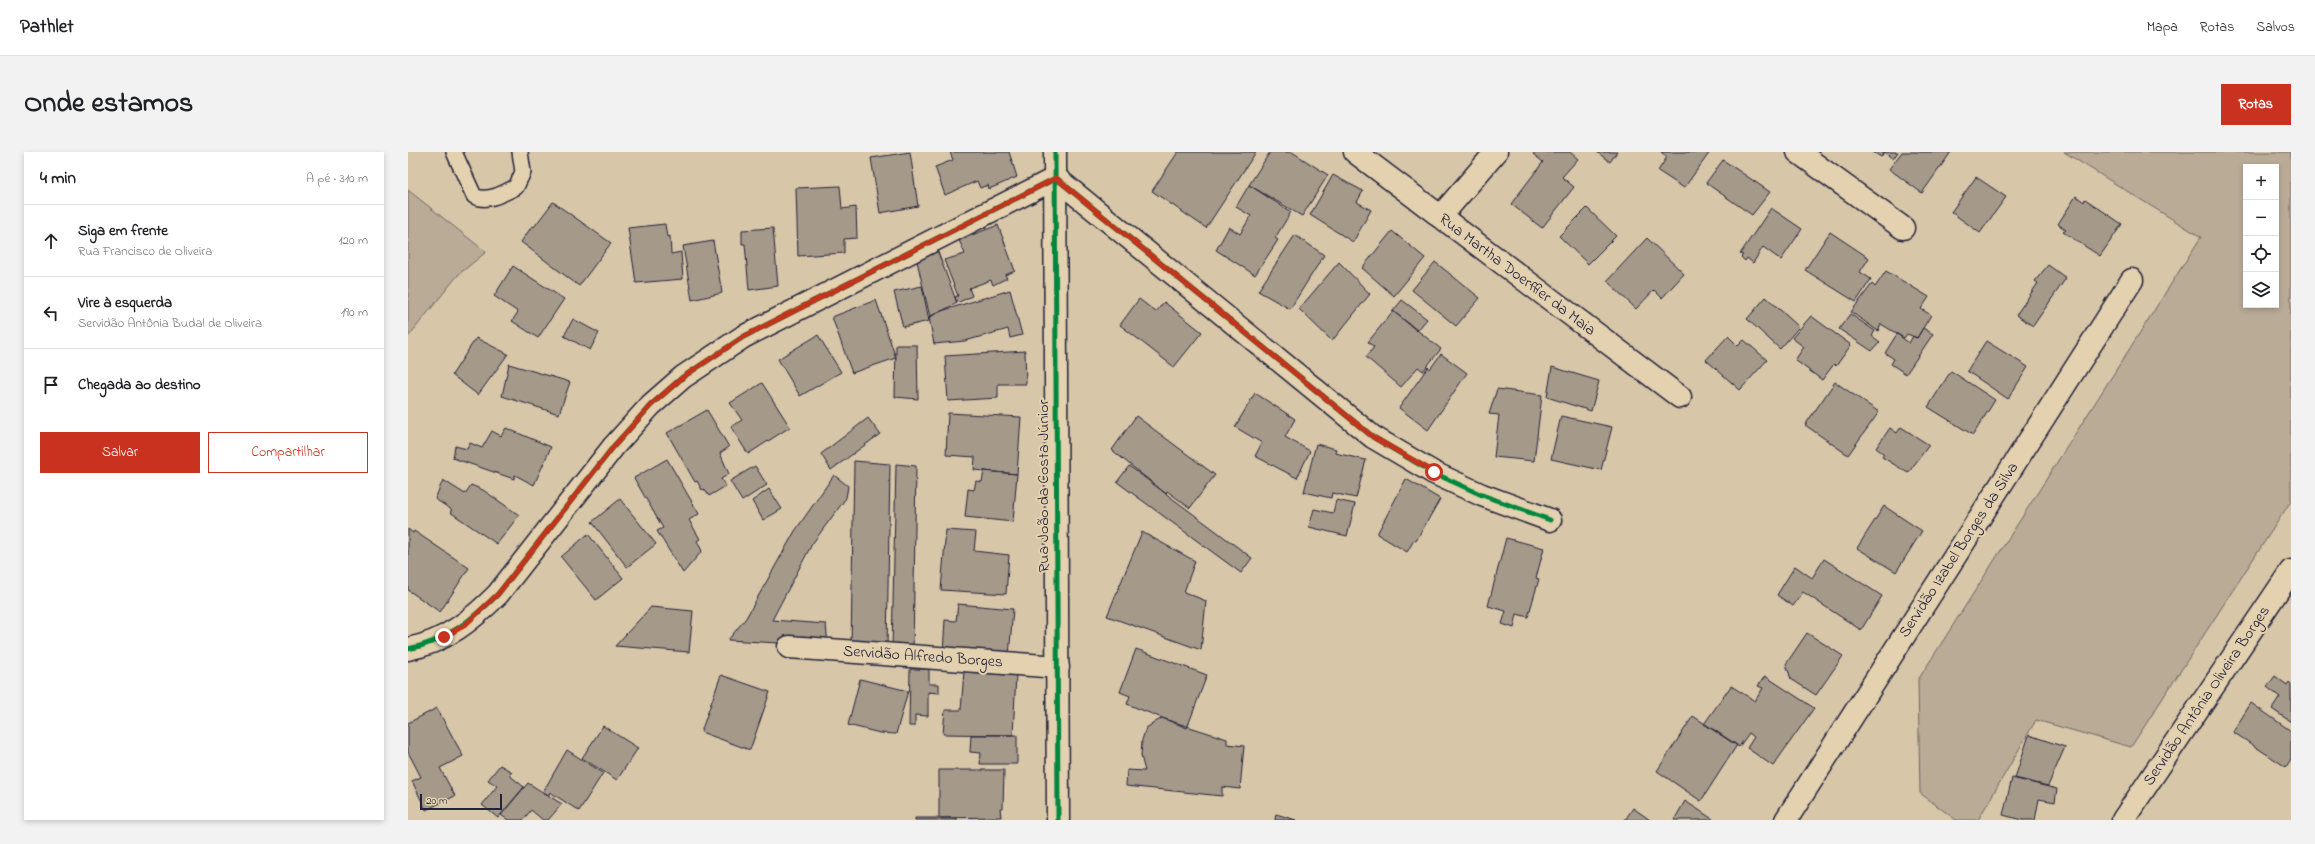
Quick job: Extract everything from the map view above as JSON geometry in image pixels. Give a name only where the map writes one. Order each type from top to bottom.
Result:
[{"type":"street","name":"Rua João da Costa Júnior","points":[[1055,152],[1058,820]]},
{"type":"street","name":"Rua Martha Doerffler da Maia","points":[[1355,152],[1680,397]]},
{"type":"street","points":[[1440,217],[1496,152]]},
{"type":"street","points":[[1798,152],[1903,228]]},
{"type":"street","points":[[408,649],[444,637],[465,625],[481,611],[498,594],[614,446],[651,405],[688,373],[743,337],[1056,178],[1373,437],[1406,458],[1482,496],[1550,520]]},
{"type":"street","name":"Servidão Izabel Borges da Silva","points":[[1786,820],[2132,280]]},
{"type":"street","name":"Servidão Antônia Oliveira Borges","points":[[2123,820],[2291,571]]},
{"type":"street","name":"Servidão Alfredo Borges","points":[[789,647],[1058,667]]},
{"type":"lane","points":[[454,152],[474,196],[481,199],[487,199],[516,187],[523,172],[520,152]]},
{"type":"shaded area","points":[[2064,152],[2291,152],[2291,501],[2131,747],[2036,720],[1978,820],[1956,820],[1920,793],[1918,680],[2201,237]]},
{"type":"shaded area","points":[[408,190],[486,252],[458,275],[408,337]]},
{"type":"building","points":[[910,152],[918,206],[880,213],[871,158]]},
{"type":"building","points":[[950,152],[1009,152],[1017,177],[989,189],[988,185],[980,188],[977,181],[945,195],[935,167],[953,160]]},
{"type":"building","points":[[1178,152],[1256,152],[1206,228],[1152,191]]},
{"type":"building","points":[[1270,152],[1292,152],[1328,175],[1302,216],[1249,185]]},
{"type":"building","points":[[1535,152],[1570,152],[1578,159],[1562,177],[1574,187],[1542,228],[1511,204],[1543,162],[1533,154]]},
{"type":"building","points":[[1597,152],[1617,152],[1610,162]]},
{"type":"building","points":[[1661,152],[1710,152],[1684,188],[1658,171],[1667,157]]},
{"type":"building","points":[[1873,152],[1884,152],[1881,157]]},
{"type":"building","points":[[1884,152],[1898,152],[1893,159]]},
{"type":"building","points":[[1902,152],[1951,152],[1922,193],[1889,169]]},
{"type":"building","points":[[1723,160],[1770,192],[1752,215],[1706,183]]},
{"type":"building","points":[[1333,175],[1363,191],[1357,202],[1371,210],[1353,242],[1310,215]]},
{"type":"building","points":[[1976,177],[2006,197],[1980,233],[1951,212]]},
{"type":"building","points":[[1249,185],[1291,212],[1275,238],[1278,240],[1255,275],[1216,250],[1229,227],[1240,234],[1251,216],[1236,207]]},
{"type":"building","points":[[840,186],[842,209],[856,207],[857,238],[844,239],[844,253],[798,256],[796,188]]},
{"type":"building","points":[[2076,196],[2084,202],[2085,199],[2122,224],[2100,256],[2063,232],[2066,230],[2058,224]]},
{"type":"building","points":[[553,202],[611,243],[579,286],[521,242],[532,226],[534,227]]},
{"type":"building","points":[[1587,208],[1616,236],[1588,264],[1559,236]]},
{"type":"building","points":[[1771,208],[1802,229],[1781,260],[1763,247],[1753,263],[1747,258],[1745,261],[1741,257],[1743,255],[1740,254]]},
{"type":"building","points":[[665,224],[667,237],[670,236],[671,254],[681,252],[683,279],[636,283],[628,228]]},
{"type":"building","points":[[998,225],[1015,271],[1005,275],[1007,278],[993,285],[991,280],[969,288],[972,296],[957,303],[955,297],[958,296],[944,260],[965,254],[959,240]]},
{"type":"building","points":[[773,228],[778,286],[749,290],[745,244],[742,244],[742,230]]},
{"type":"building","points":[[1392,231],[1425,258],[1394,296],[1362,268]]},
{"type":"building","points":[[1830,232],[1869,258],[1860,272],[1871,279],[1856,302],[1805,270]]},
{"type":"building","points":[[1295,235],[1324,255],[1290,309],[1258,291]]},
{"type":"building","points":[[1647,238],[1684,274],[1662,298],[1654,290],[1636,309],[1607,281]]},
{"type":"building","points":[[713,241],[722,293],[692,300],[683,246]]},
{"type":"building","points":[[936,247],[957,303],[930,317],[916,257]]},
{"type":"building","points":[[1339,262],[1370,294],[1332,341],[1299,309]]},
{"type":"building","points":[[1435,262],[1480,298],[1456,326],[1412,290]]},
{"type":"building","points":[[2048,265],[2066,278],[2033,326],[2016,315],[2038,283],[2035,281]]},
{"type":"building","points":[[513,266],[564,299],[538,338],[512,321],[518,312],[494,296]]},
{"type":"building","points":[[1886,271],[1929,297],[1921,309],[1931,315],[1917,338],[1907,334],[1904,338],[1881,324],[1878,331],[1851,312],[1872,284],[1875,287]]},
{"type":"building","points":[[922,286],[929,321],[903,327],[894,292]]},
{"type":"building","points":[[1010,290],[1022,335],[1010,338],[1008,329],[965,341],[934,344],[929,317],[938,312]]},
{"type":"building","points":[[1766,297],[1799,327],[1780,349],[1747,319]]},
{"type":"building","points":[[1139,299],[1156,312],[1164,302],[1202,332],[1174,367],[1120,325]]},
{"type":"building","points":[[876,300],[896,358],[852,373],[832,317]]},
{"type":"building","points":[[1402,300],[1427,319],[1417,331],[1393,311]]},
{"type":"building","points":[[1393,311],[1441,349],[1423,371],[1418,367],[1401,387],[1366,357],[1374,347],[1368,342]]},
{"type":"building","points":[[1850,314],[1875,331],[1872,336],[1880,342],[1872,351],[1839,329]]},
{"type":"building","points":[[1811,316],[1851,345],[1836,366],[1834,364],[1822,380],[1795,360],[1804,347],[1792,338]]},
{"type":"building","points":[[573,319],[599,333],[590,350],[564,336]]},
{"type":"building","points":[[1923,328],[1933,334],[1906,374],[1891,364],[1894,359],[1885,353],[1897,334],[1909,343],[1913,336],[1917,338]]},
{"type":"building","points":[[818,335],[841,372],[800,396],[778,359]]},
{"type":"building","points":[[1728,336],[1738,346],[1744,340],[1767,360],[1740,390],[1706,360]]},
{"type":"building","points":[[476,338],[508,354],[478,395],[452,375]]},
{"type":"building","points":[[1986,341],[2028,367],[2008,399],[1967,371]]},
{"type":"building","points":[[896,345],[917,345],[918,399],[895,397]]},
{"type":"building","points":[[1025,351],[1026,384],[998,384],[998,398],[948,401],[945,356]]},
{"type":"building","points":[[1441,354],[1467,373],[1428,430],[1399,408],[1428,367],[1430,369]]},
{"type":"building","points":[[509,364],[570,382],[559,414],[502,396]]},
{"type":"building","points":[[1552,367],[1599,381],[1591,411],[1547,397]]},
{"type":"building","points":[[1951,371],[1995,400],[1973,435],[1928,407]]},
{"type":"building","points":[[1835,382],[1879,412],[1848,455],[1805,425]]},
{"type":"building","points":[[762,383],[790,427],[748,454],[731,427],[742,420],[730,403]]},
{"type":"building","points":[[1497,389],[1542,395],[1534,461],[1494,457],[1499,415],[1489,414]]},
{"type":"building","points":[[1255,393],[1295,419],[1285,437],[1310,451],[1297,478],[1255,456],[1262,443],[1235,427]]},
{"type":"building","points":[[707,410],[729,447],[720,453],[729,474],[721,479],[726,486],[709,496],[704,489],[702,490],[697,481],[695,482],[667,433]]},
{"type":"building","points":[[948,413],[1021,417],[1017,474],[974,470],[975,457],[946,455]]},
{"type":"building","points":[[1136,416],[1215,475],[1190,508],[1167,491],[1166,494],[1112,450]]},
{"type":"building","points":[[1561,416],[1612,427],[1601,470],[1551,459]]},
{"type":"building","points":[[868,418],[880,434],[831,470],[821,454]]},
{"type":"building","points":[[1901,427],[1929,445],[1908,473],[1882,457],[1884,454],[1876,448],[1890,428],[1897,433]]},
{"type":"building","points":[[506,428],[551,447],[534,485],[515,475],[514,479],[453,458],[455,446],[467,449],[470,443],[482,448],[492,431],[501,436]]},
{"type":"building","points":[[1316,444],[1336,449],[1335,453],[1366,460],[1356,498],[1332,493],[1331,498],[1304,492]]},
{"type":"building","points":[[667,459],[699,514],[689,520],[700,539],[697,541],[702,551],[683,573],[657,531],[663,528],[634,478]]},
{"type":"building","points":[[854,461],[890,464],[887,649],[851,647]]},
{"type":"building","points":[[896,464],[916,466],[913,651],[892,649]]},
{"type":"building","points":[[755,466],[767,485],[742,501],[730,481]]},
{"type":"building","points":[[1129,466],[1252,558],[1241,573],[1117,482]]},
{"type":"building","points":[[984,471],[1017,474],[1013,522],[965,517],[968,489],[974,490],[976,481],[982,482]]},
{"type":"building","points":[[834,475],[848,486],[846,498],[812,544],[772,620],[826,624],[828,646],[728,640],[746,618],[795,531]]},
{"type":"building","points":[[1406,479],[1440,499],[1416,541],[1414,540],[1407,552],[1377,534]]},
{"type":"building","points":[[443,480],[465,494],[471,485],[483,490],[519,515],[497,544],[450,512],[452,510],[435,499]]},
{"type":"building","points":[[769,489],[782,509],[763,520],[752,501]]},
{"type":"building","points":[[620,499],[656,544],[627,567],[592,522]]},
{"type":"building","points":[[1336,500],[1355,504],[1347,536],[1309,527],[1314,509],[1333,513]]},
{"type":"building","points":[[1884,506],[1922,531],[1896,572],[1857,548]]},
{"type":"building","points":[[408,529],[413,533],[414,531],[469,568],[440,612],[408,590]]},
{"type":"building","points":[[946,530],[976,532],[974,551],[1009,555],[1006,594],[941,590]]},
{"type":"building","points":[[1142,532],[1195,561],[1184,592],[1206,601],[1201,650],[1107,616]]},
{"type":"building","points":[[588,534],[623,578],[596,600],[561,557]]},
{"type":"building","points":[[1506,538],[1544,548],[1536,578],[1539,579],[1528,617],[1517,614],[1514,628],[1502,624],[1506,611],[1488,606]]},
{"type":"building","points":[[1824,559],[1882,596],[1861,630],[1803,592],[1793,606],[1777,595],[1795,566],[1812,578]]},
{"type":"building","points":[[958,604],[1013,609],[1009,656],[943,653],[945,620],[956,621]]},
{"type":"building","points":[[651,607],[693,611],[689,652],[615,646]]},
{"type":"building","points":[[1807,633],[1843,656],[1816,695],[1791,679],[1786,664]]},
{"type":"building","points":[[1136,649],[1207,675],[1187,728],[1127,704],[1130,696],[1120,692]]},
{"type":"building","points":[[910,669],[929,669],[929,684],[939,684],[939,693],[928,692],[928,716],[915,715],[915,726],[909,726]]},
{"type":"building","points":[[964,671],[1016,674],[1013,735],[943,734],[945,710],[961,710]]},
{"type":"building","points":[[721,675],[770,692],[750,750],[701,732]]},
{"type":"building","points":[[1765,676],[1814,708],[1773,766],[1747,748],[1754,737],[1749,733],[1739,747],[1704,724],[1731,686],[1755,701],[1763,688],[1758,686]]},
{"type":"building","points":[[2275,676],[2287,685],[2289,682],[2291,684],[2291,722],[2272,709],[2280,697],[2267,687]]},
{"type":"building","points":[[860,679],[908,691],[896,734],[880,733],[848,725]]},
{"type":"building","points":[[2251,703],[2291,731],[2291,759],[2286,767],[2233,732]]},
{"type":"building","points":[[437,708],[463,756],[440,768],[455,796],[426,810],[412,781],[421,777],[408,752],[408,723]]},
{"type":"building","points":[[1693,716],[1737,745],[1701,801],[1657,771]]},
{"type":"building","points":[[1162,718],[1227,739],[1227,744],[1244,746],[1240,789],[1222,787],[1222,796],[1126,786],[1127,770],[1145,771],[1141,756],[1142,740],[1146,728]]},
{"type":"building","points":[[603,726],[638,748],[617,780],[582,758]]},
{"type":"building","points":[[971,735],[1017,735],[1017,764],[980,764],[981,753],[970,752]]},
{"type":"building","points":[[2029,735],[2065,747],[2048,786],[2015,778]]},
{"type":"building","points":[[567,750],[603,773],[579,811],[550,792],[549,795],[543,792]]},
{"type":"building","points":[[500,765],[512,772],[509,775],[524,787],[498,818],[482,805],[497,786],[488,780]]},
{"type":"building","points":[[939,770],[1004,770],[1003,808],[1000,808],[1001,817],[939,818]]},
{"type":"building","points":[[2012,778],[2057,789],[2055,802],[2039,799],[2035,820],[2022,820],[2003,815]]},
{"type":"building","points":[[528,783],[562,804],[548,820],[543,820],[531,810],[523,820],[508,820],[501,815]]},
{"type":"building","points":[[1685,801],[1714,820],[1674,820]]},
{"type":"building","points":[[1633,808],[1650,820],[1625,820]]},
{"type":"building","points":[[1276,814],[1296,820],[1275,820]]},
{"type":"building","points":[[915,818],[957,818],[957,820],[915,820]]},
{"type":"cycle path","points":[[1055,152],[1058,820]]},
{"type":"cycle path","points":[[408,649],[434,641],[457,629],[478,613],[498,594],[614,446],[651,405],[683,377],[743,337],[1056,178],[1373,437],[1434,473],[1482,495],[1550,520]]},
{"type":"route","points":[[444,637],[465,625],[498,594],[614,446],[651,405],[683,377],[710,357],[743,337],[1056,178],[1373,437],[1399,454],[1434,472]]}]
